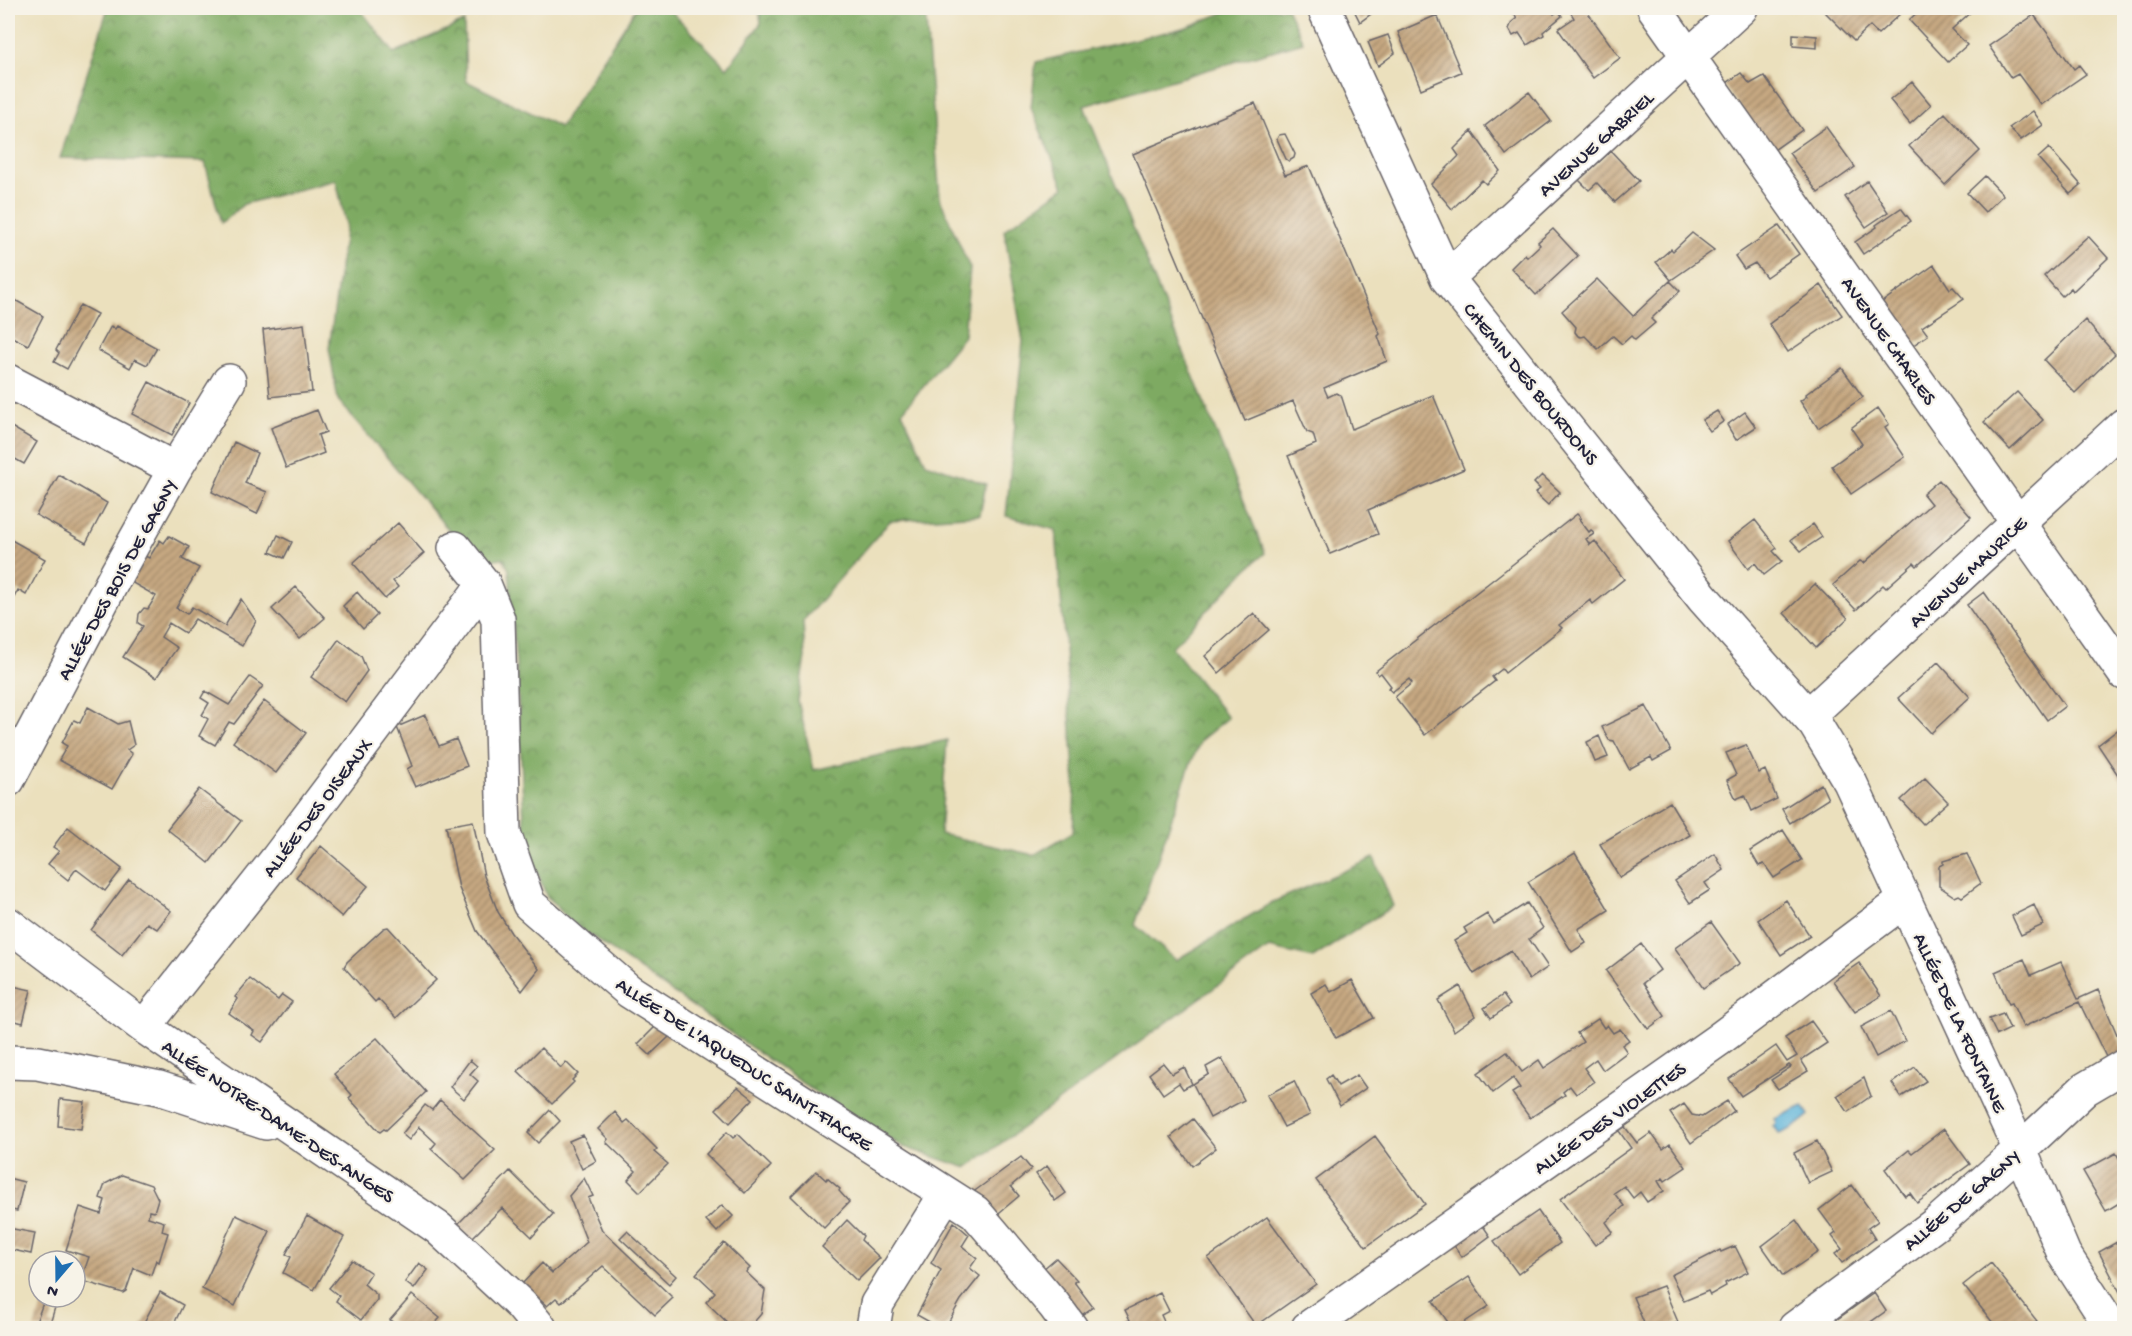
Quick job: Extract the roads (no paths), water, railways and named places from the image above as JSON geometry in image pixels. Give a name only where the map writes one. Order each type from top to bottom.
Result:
[{"type":"street","name":"CHEMIN DES BOURDONS","points":[[1324,8],[1447,278],[1703,598],[1808,716]]},
{"type":"street","name":"AVENUE CHARLES","points":[[1654,8],[2124,673]]},
{"type":"street","name":"AVENUE GABRIEL","points":[[1447,278],[1741,8]]},
{"type":"street","points":[[8,381],[176,469]]},
{"type":"street","name":"ALLÉE DES BOIS DE GAGNY","points":[[8,780],[118,571],[229,381]]},
{"type":"street","name":"AVENUE MAURICE","points":[[1808,716],[2124,425]]},
{"type":"street","name":"ALLÉE DE L'AQUEDUC SAINT-FIACRE","points":[[455,548],[484,584],[498,619],[504,833],[529,904],[629,991],[975,1212],[1054,1305],[1071,1329]]},
{"type":"street","name":"ALLÉE DES OISEAUX","points":[[144,1027],[277,859],[484,584]]},
{"type":"street","name":"ALLÉE DE LA FONTAINE","points":[[1808,716],[1850,782],[2020,1150],[2064,1254],[2112,1329]]},
{"type":"street","name":"ALLÉE DES VIOLETTES","points":[[1308,1329],[1718,1040],[1905,900]]},
{"type":"street","name":"ALLÉE NOTRE-DAME-DES-ANGES","points":[[8,924],[144,1027],[438,1228],[521,1305],[540,1329]]},
{"type":"street","points":[[8,1062],[38,1063],[159,1088],[305,1136]]},
{"type":"street","name":"ALLÉE DE GAGNY","points":[[1795,1329],[1937,1223],[2085,1089],[2124,1066]]},
{"type":"street","points":[[873,1329],[877,1304],[946,1194]]},
{"type":"water","points":[[1803,1106],[1809,1115],[1793,1128],[1779,1134],[1773,1126],[1776,1123],[1775,1119]]}]
